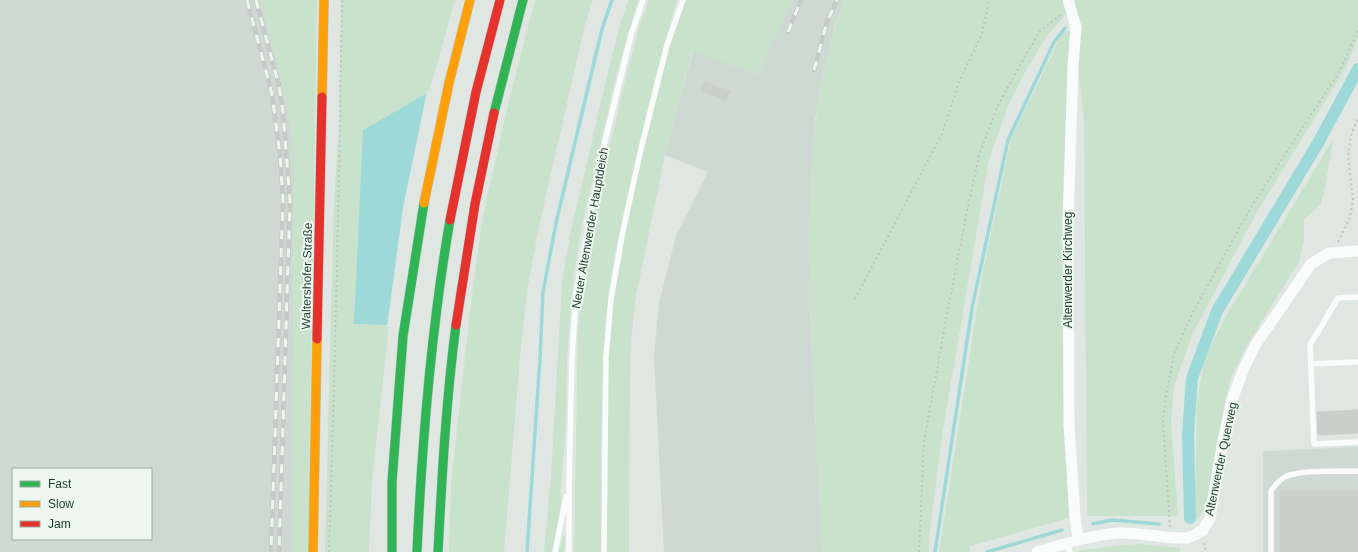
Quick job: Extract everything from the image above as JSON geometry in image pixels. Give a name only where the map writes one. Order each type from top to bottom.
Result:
[{"type":"main road","name":"Waltershofer Straße","points":[[313,552],[324,0]]},
{"type":"main road","points":[[392,552],[392,482],[406,313],[418,233],[435,146],[470,0]]},
{"type":"main road","points":[[417,552],[421,469],[428,382],[440,278],[457,180],[474,101],[500,0]]},
{"type":"main road","points":[[438,552],[439,506],[449,379],[462,281],[495,105],[523,0]]},
{"type":"street","name":"Altenwerder Kirchweg","points":[[1070,4],[1076,27],[1073,67],[1068,221],[1069,425],[1075,517],[1072,545]]},
{"type":"street","name":"Altenwerder Querweg","points":[[1037,552],[1072,545],[1094,536],[1120,533],[1182,538],[1192,536],[1203,530],[1210,518],[1227,420],[1236,388],[1244,368],[1260,339],[1311,264],[1323,256],[1337,252],[1358,250]]},
{"type":"lane","name":"Neuer Altenwerder Hauptdeich","points":[[569,552],[568,485],[572,357],[576,295],[605,141],[631,36],[643,0]]},
{"type":"lane","points":[[604,552],[606,357],[610,299],[641,149],[667,45],[683,0]]},
{"type":"lane","points":[[419,414],[434,283],[468,100],[481,46]]},
{"type":"lane","points":[[1358,297],[1338,298],[1310,345],[1314,444],[1358,442]]},
{"type":"lane","points":[[1311,364],[1358,362]]},
{"type":"lane","points":[[1271,552],[1271,491],[1277,483],[1285,476],[1298,472],[1358,471]]},
{"type":"lane","name":"Neuer Altenwerder Hauptdeich","points":[[555,552],[568,485]]},
{"type":"path","points":[[328,552],[332,486],[340,173],[342,0]]},
{"type":"path","points":[[854,299],[942,134],[959,82],[982,34],[989,0]]},
{"type":"path","points":[[920,552],[924,442],[962,238],[980,152],[998,105],[1040,31],[1070,4]]},
{"type":"path","points":[[1170,537],[1163,422],[1166,395],[1175,351],[1192,314],[1250,209],[1338,74],[1358,30]]},
{"type":"path","points":[[1337,252],[1338,240],[1350,217],[1353,200],[1348,156],[1351,135],[1358,118]]},
{"type":"shaded area","points":[[0,0],[261,0],[289,111],[294,155],[292,552],[0,552]]},
{"type":"shaded area","points":[[793,0],[844,0],[835,25],[823,74],[814,126],[809,293],[822,552],[664,552],[654,356],[659,303],[676,236],[708,172],[665,155],[693,51],[758,74]]},
{"type":"shaded area","points":[[1358,447],[1358,552],[1263,552],[1263,451]]},
{"type":"green space","points":[[261,0],[317,0],[308,552],[292,552],[294,155],[289,111]]},
{"type":"green space","points":[[341,0],[455,0],[429,92],[354,324],[389,325],[372,482],[369,552],[325,552],[334,201],[339,130]]},
{"type":"green space","points":[[535,0],[593,0],[585,24],[540,222],[527,291],[504,552],[449,552],[451,484],[473,286],[483,216],[507,109]]},
{"type":"green space","points":[[628,0],[638,0],[616,76],[583,221],[573,279],[567,359],[565,441],[561,482],[561,503],[553,552],[544,552],[551,477],[562,282],[570,235],[603,93],[618,32]]},
{"type":"green space","points":[[649,0],[677,0],[659,64],[643,130],[620,232],[609,292],[602,389],[601,552],[574,552],[578,327],[586,264],[599,192],[623,89],[638,30]]},
{"type":"green space","points":[[683,0],[793,0],[758,74],[692,52],[665,155],[635,301],[630,356],[629,552],[604,552],[606,357],[623,231],[667,45]]},
{"type":"green space","points":[[844,0],[1358,0],[1358,38],[1345,69],[1258,210],[1192,335],[1174,386],[1171,422],[1178,516],[1087,516],[1084,121],[1071,8],[1044,40],[1028,67],[1010,101],[989,159],[943,430],[929,537],[929,552],[822,552],[809,275],[810,182],[820,90],[830,45]]},
{"type":"green space","points":[[1070,30],[1066,118],[1067,427],[1069,518],[970,546],[970,552],[939,552],[983,271],[1011,139],[1062,33]]},
{"type":"green space","points":[[1333,139],[1321,204],[1304,220],[1304,241],[1299,262],[1247,345],[1231,377],[1206,506],[1197,521],[1195,514],[1197,401],[1204,361],[1222,323]]},
{"type":"green space","points":[[563,536],[565,537],[564,552],[559,552]]},
{"type":"green space","points":[[1139,544],[1180,548],[1180,552],[1078,552],[1112,546]]},
{"type":"water","points":[[429,92],[407,208],[389,325],[354,324],[363,130]]},
{"type":"pier","points":[[427,91],[431,93],[409,208],[391,325],[387,327],[403,208]]},
{"type":"building","points":[[704,82],[730,91],[726,100],[701,91]]},
{"type":"building","points":[[1358,410],[1358,433],[1318,435],[1317,412]]},
{"type":"building","points":[[1280,491],[1358,491],[1358,552],[1280,552]]},
{"type":"waterway","points":[[527,552],[543,292],[556,223],[577,134],[602,29],[612,0]]},
{"type":"waterway","points":[[935,552],[972,308],[1008,140],[1054,42],[1065,28]]},
{"type":"waterway","points":[[1190,518],[1188,435],[1192,378],[1217,311],[1318,143],[1358,69]]},
{"type":"waterway","points":[[1093,524],[1112,520],[1159,524]]},
{"type":"waterway","points":[[987,552],[1062,530]]},
{"type":"railway","points":[[247,0],[272,94],[280,155],[283,201],[271,552]]},
{"type":"railway","points":[[256,0],[279,86],[283,112],[290,201],[279,552]]},
{"type":"railway","points":[[788,32],[801,0]]},
{"type":"railway","points":[[814,70],[827,22],[837,0]]},
{"type":"traffic: fast","points":[[494,113],[523,0]]},
{"type":"traffic: fast","points":[[392,552],[392,482],[403,336],[424,203]]},
{"type":"traffic: fast","points":[[417,552],[428,386],[443,261],[450,220]]},
{"type":"traffic: fast","points":[[438,552],[447,410],[456,325]]},
{"type":"traffic: slow","points":[[322,97],[324,0]]},
{"type":"traffic: slow","points":[[424,203],[449,83],[470,0]]},
{"type":"traffic: slow","points":[[313,552],[317,339]]},
{"type":"traffic: jam","points":[[450,220],[476,92],[500,0]]},
{"type":"traffic: jam","points":[[317,339],[322,97]]},
{"type":"traffic: jam","points":[[456,325],[475,204],[494,113]]}]
